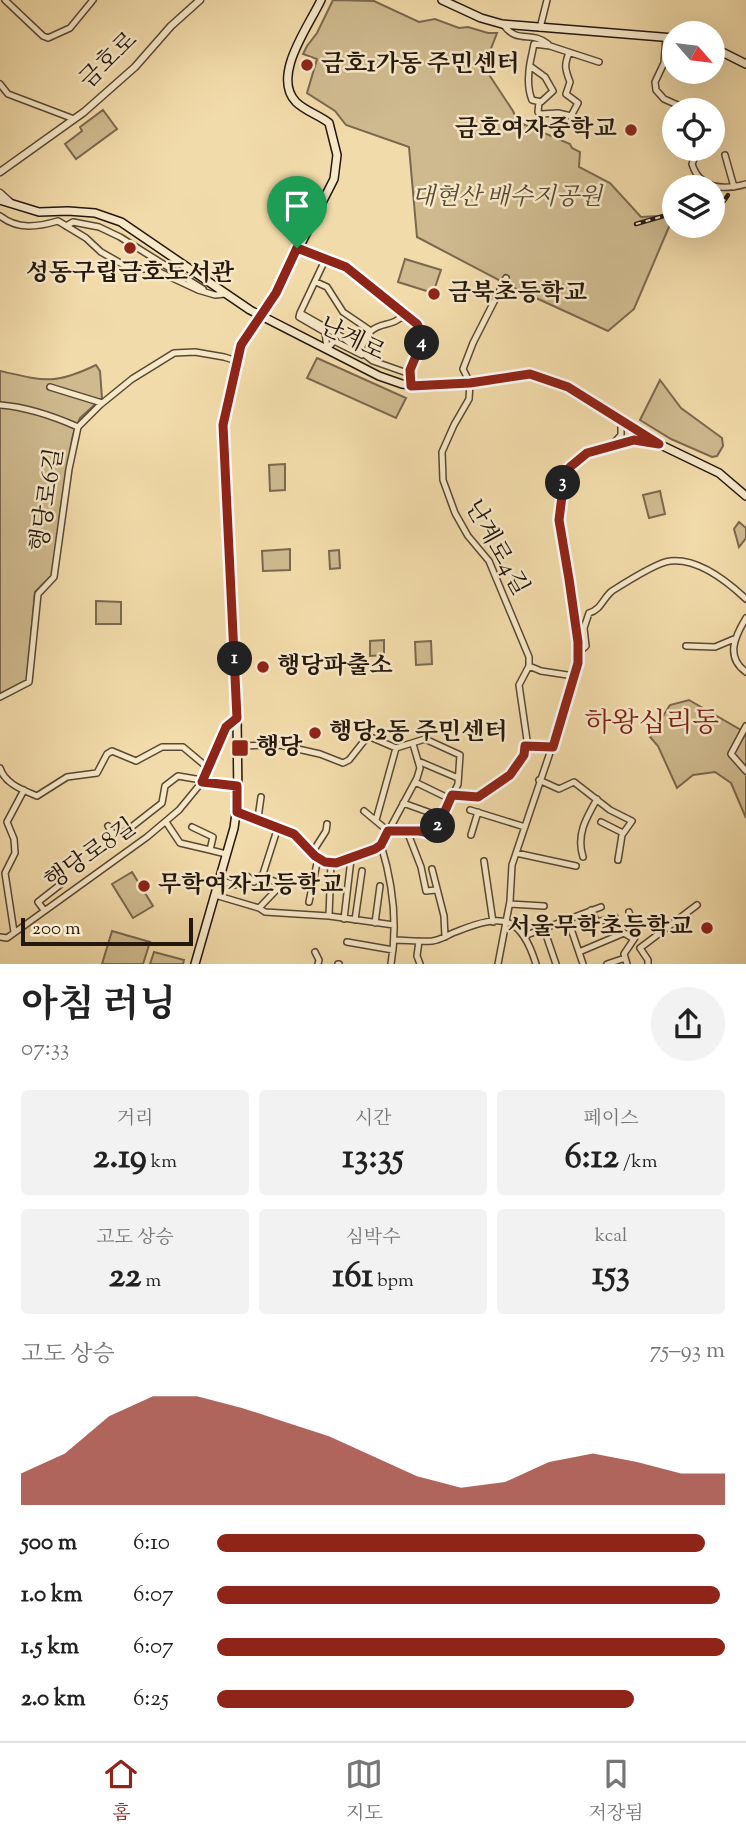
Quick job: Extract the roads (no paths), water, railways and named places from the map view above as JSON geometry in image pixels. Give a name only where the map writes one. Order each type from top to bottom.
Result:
[{"type":"main road","points":[[195,964],[237,812],[237,718],[223,425],[241,345],[276,293],[334,178],[337,155],[329,123],[297,102],[290,93],[287,81],[288,67],[321,0]]},
{"type":"main road","points":[[442,0],[481,18],[503,24],[662,36]]},
{"type":"main road","points":[[725,54],[746,64]]},
{"type":"main road","name":"난계로","points":[[0,200],[38,212],[95,213],[121,222],[261,316],[379,376],[411,386],[470,383],[530,374],[568,387],[659,444],[719,473],[746,496]]},
{"type":"street","points":[[5,0],[48,38],[70,28],[93,0]]},
{"type":"street","name":"금호로","points":[[0,172],[74,119],[135,67],[171,26],[200,0]]},
{"type":"street","points":[[540,28],[547,0]]},
{"type":"street","points":[[503,24],[509,33],[516,37],[539,37],[550,46]]},
{"type":"street","points":[[540,102],[532,100],[530,96],[530,66],[534,44],[550,46],[599,62]]},
{"type":"street","points":[[530,66],[545,77],[553,92],[540,102],[538,112],[570,116],[578,103],[566,94],[570,85],[564,70],[569,53]]},
{"type":"street","points":[[662,67],[655,82],[656,90],[663,98]]},
{"type":"street","name":"금호로","points":[[0,84],[8,94],[74,119]]},
{"type":"street","points":[[725,155],[734,187]]},
{"type":"street","points":[[693,161],[696,174],[715,187],[746,184]]},
{"type":"street","points":[[0,193],[12,203]]},
{"type":"street","points":[[0,216],[24,227],[37,227],[58,221],[86,238],[101,253],[131,269],[153,269],[198,290],[215,295],[228,294]]},
{"type":"street","points":[[66,226],[73,222],[99,227],[120,236],[215,295]]},
{"type":"street","points":[[297,248],[346,267],[417,324],[424,337],[410,374],[411,386]]},
{"type":"street","points":[[326,258],[299,317],[325,332],[327,349]]},
{"type":"street","points":[[470,383],[463,369],[506,278]]},
{"type":"street","points":[[316,282],[327,287],[342,312],[371,331]]},
{"type":"street","points":[[300,313],[335,332],[365,356]]},
{"type":"street","points":[[359,351],[375,327],[393,324],[405,313]]},
{"type":"street","points":[[327,349],[334,341],[410,374]]},
{"type":"street","name":"행당로6길","points":[[0,697],[29,682],[38,594],[54,577],[69,469],[78,427],[132,379],[174,354],[195,352],[225,356],[237,361]]},
{"type":"street","name":"난계로4길","points":[[470,383],[469,400],[442,452],[443,480],[455,513],[468,536],[489,561],[529,657],[529,666]]},
{"type":"street","points":[[50,387],[102,403]]},
{"type":"street","points":[[0,405],[52,415],[78,427]]},
{"type":"street","points":[[611,445],[621,435],[621,421]]},
{"type":"street","points":[[498,964],[510,904],[512,865],[539,780],[553,747],[578,653],[559,520],[562,491],[570,467],[587,453],[634,440],[659,444]]},
{"type":"street","points":[[578,653],[586,646],[584,628],[589,613],[596,611],[610,593],[640,574],[669,561],[685,562],[710,571],[746,599]]},
{"type":"street","points":[[746,618],[734,639],[734,658],[746,672]]},
{"type":"street","points":[[686,646],[715,647],[734,639]]},
{"type":"street","points":[[415,782],[448,797],[478,797],[510,775],[524,755],[527,740],[519,685],[529,666],[541,671],[574,676]]},
{"type":"street","name":"행당로8길","points":[[0,937],[7,938],[166,822],[202,782],[226,727],[237,718]]},
{"type":"street","points":[[746,726],[731,754],[746,771]]},
{"type":"street","points":[[238,746],[279,746],[320,754],[343,763],[349,760],[368,736],[396,748],[425,739],[460,755],[458,778],[435,834],[388,831],[364,811]]},
{"type":"street","points":[[237,812],[294,834],[315,855],[331,863],[351,859],[381,845],[415,782],[420,768],[413,744]]},
{"type":"street","points":[[525,746],[553,747]]},
{"type":"street","points":[[0,768],[2,776],[24,790],[41,796],[71,776],[94,775],[107,754],[112,751],[136,761],[162,747],[183,747],[208,768]]},
{"type":"street","points":[[376,820],[396,748]]},
{"type":"street","points":[[418,761],[458,778]]},
{"type":"street","points":[[108,826],[113,834],[125,832],[163,803],[165,786],[178,776],[237,786]]},
{"type":"street","points":[[539,780],[559,789],[574,782],[610,810],[632,821],[623,833],[618,860]]},
{"type":"street","points":[[14,932],[5,873],[15,853],[14,839],[7,822],[24,790]]},
{"type":"street","points":[[258,818],[261,797]]},
{"type":"street","points":[[583,857],[579,845],[585,820],[597,799]]},
{"type":"street","points":[[403,803],[442,817]]},
{"type":"street","points":[[470,810],[524,827]]},
{"type":"street","points":[[471,835],[478,812]]},
{"type":"street","name":"행당로8길","points":[[166,822],[180,842],[226,854]]},
{"type":"street","points":[[601,822],[623,833]]},
{"type":"street","points":[[309,902],[315,855],[327,824]]},
{"type":"street","points":[[192,827],[213,836],[209,850]]},
{"type":"street","points":[[262,877],[278,827]]},
{"type":"street","points":[[407,831],[421,867],[426,891],[436,890]]},
{"type":"street","points":[[381,845],[394,894],[391,964]]},
{"type":"street","points":[[516,853],[576,866]]},
{"type":"street","points":[[344,919],[351,859]]},
{"type":"street","points":[[484,861],[493,922]]},
{"type":"street","points":[[329,916],[331,863]]},
{"type":"street","points":[[432,869],[444,916],[445,937]]},
{"type":"street","points":[[355,920],[362,871]]},
{"type":"street","points":[[219,880],[235,885],[247,876],[254,882],[260,876],[282,884],[259,908]]},
{"type":"street","points":[[44,910],[38,902],[61,884]]},
{"type":"street","points":[[375,923],[380,886]]},
{"type":"street","points":[[215,895],[265,912],[329,916],[394,925]]},
{"type":"street","points":[[510,904],[544,906]]},
{"type":"street","points":[[648,964],[649,960],[640,948],[697,905]]},
{"type":"street","points":[[524,936],[601,906]]},
{"type":"street","points":[[591,910],[597,922],[615,917]]},
{"type":"street","points":[[607,964],[626,961],[626,950],[636,936],[629,912]]},
{"type":"street","points":[[568,920],[583,964]]},
{"type":"street","points":[[394,940],[432,941],[472,926],[506,922],[518,927],[536,964]]},
{"type":"street","points":[[544,929],[556,964]]},
{"type":"street","points":[[579,952],[624,933],[634,939]]},
{"type":"street","points":[[419,941],[417,956],[420,964]]},
{"type":"street","points":[[347,942],[393,950]]},
{"type":"street","points":[[315,952],[318,964]]},
{"type":"railway","points":[[725,200],[728,195]]},
{"type":"railway","points":[[636,224],[662,216]]},
{"type":"place","name":"금호1가동 주민센터","points":[[307,65]]},
{"type":"place","name":"금호여자중학교","points":[[631,130]]},
{"type":"place","name":"성동구립금호도서관","points":[[130,248]]},
{"type":"place","name":"금북초등학교","points":[[434,294]]},
{"type":"place","name":"행당파출소","points":[[263,667]]},
{"type":"place","name":"행당2동 주민센터","points":[[315,733]]},
{"type":"place","name":"행당","points":[[240,748]]},
{"type":"place","name":"무학여자고등학교","points":[[144,886]]},
{"type":"place","name":"서울무학초등학교","points":[[707,928]]},
{"type":"district","name":"하왕십리동","points":[[652,724]]},
{"type":"park label","name":"대현산 배수지공원","points":[[507,198]]}]
